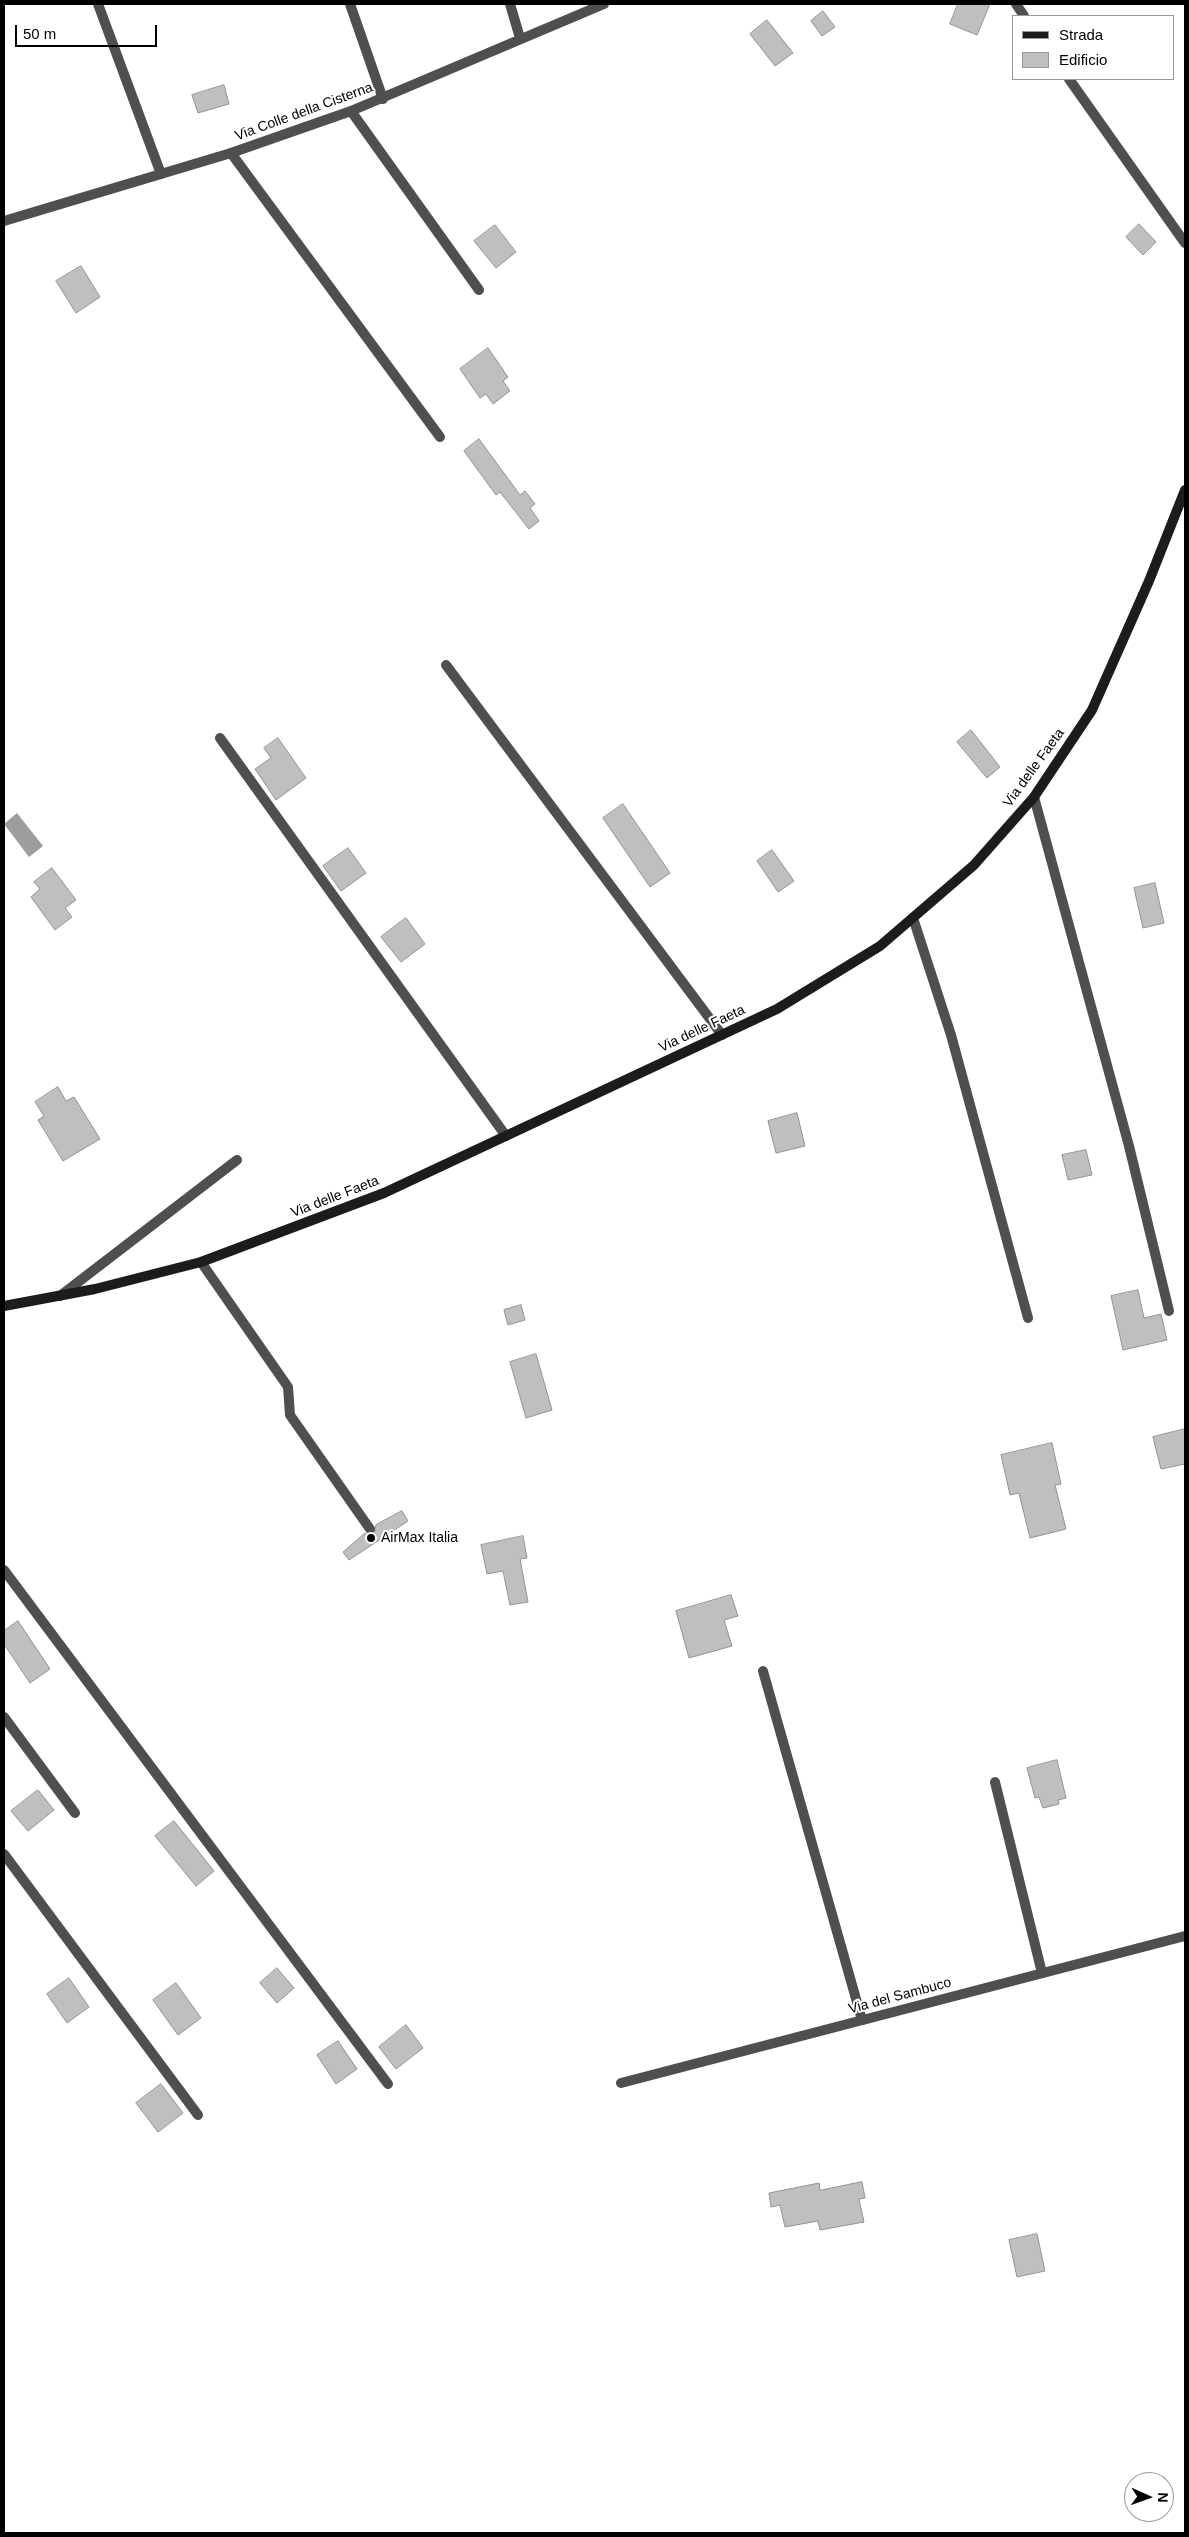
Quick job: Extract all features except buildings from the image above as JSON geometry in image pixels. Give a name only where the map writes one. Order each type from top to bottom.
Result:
[{"type":"street","points":[[98,4],[161,174]]},
{"type":"street","points":[[350,4],[382,99]]},
{"type":"street","points":[[510,4],[520,38]]},
{"type":"street","name":"Via Colle della Cisterna","points":[[4,221],[231,153],[351,111],[604,4]]},
{"type":"street","points":[[1016,4],[1023,15]]},
{"type":"street","points":[[1070,80],[1185,243]]},
{"type":"street","points":[[351,111],[479,290]]},
{"type":"street","points":[[231,153],[440,437]]},
{"type":"street","name":"Via delle Faeta","points":[[4,1306],[95,1289],[201,1262],[384,1193],[776,1009],[880,946],[974,865],[1034,798],[1092,710],[1149,581],[1185,490]]},
{"type":"street","points":[[446,666],[722,1035]]},
{"type":"street","points":[[220,738],[506,1136]]},
{"type":"street","points":[[1034,798],[1129,1146],[1169,1311]]},
{"type":"street","points":[[913,918],[951,1035],[1028,1318]]},
{"type":"street","points":[[60,1296],[237,1160]]},
{"type":"street","points":[[201,1262],[288,1387],[290,1414],[370,1528]]},
{"type":"street","points":[[4,1570],[388,2084]]},
{"type":"street","points":[[763,1671],[862,2020]]},
{"type":"street","points":[[4,1717],[76,1813]]},
{"type":"street","points":[[996,1782],[1042,1973]]},
{"type":"street","points":[[4,1854],[198,2115]]},
{"type":"street","name":"Via del Sambuco","points":[[621,2083],[1185,1936]]},
{"type":"shaded area","points":[[17,813],[43,846],[29,857],[4,824]]},
{"type":"place","name":"AirMax Italia","points":[[371,1538]]}]
